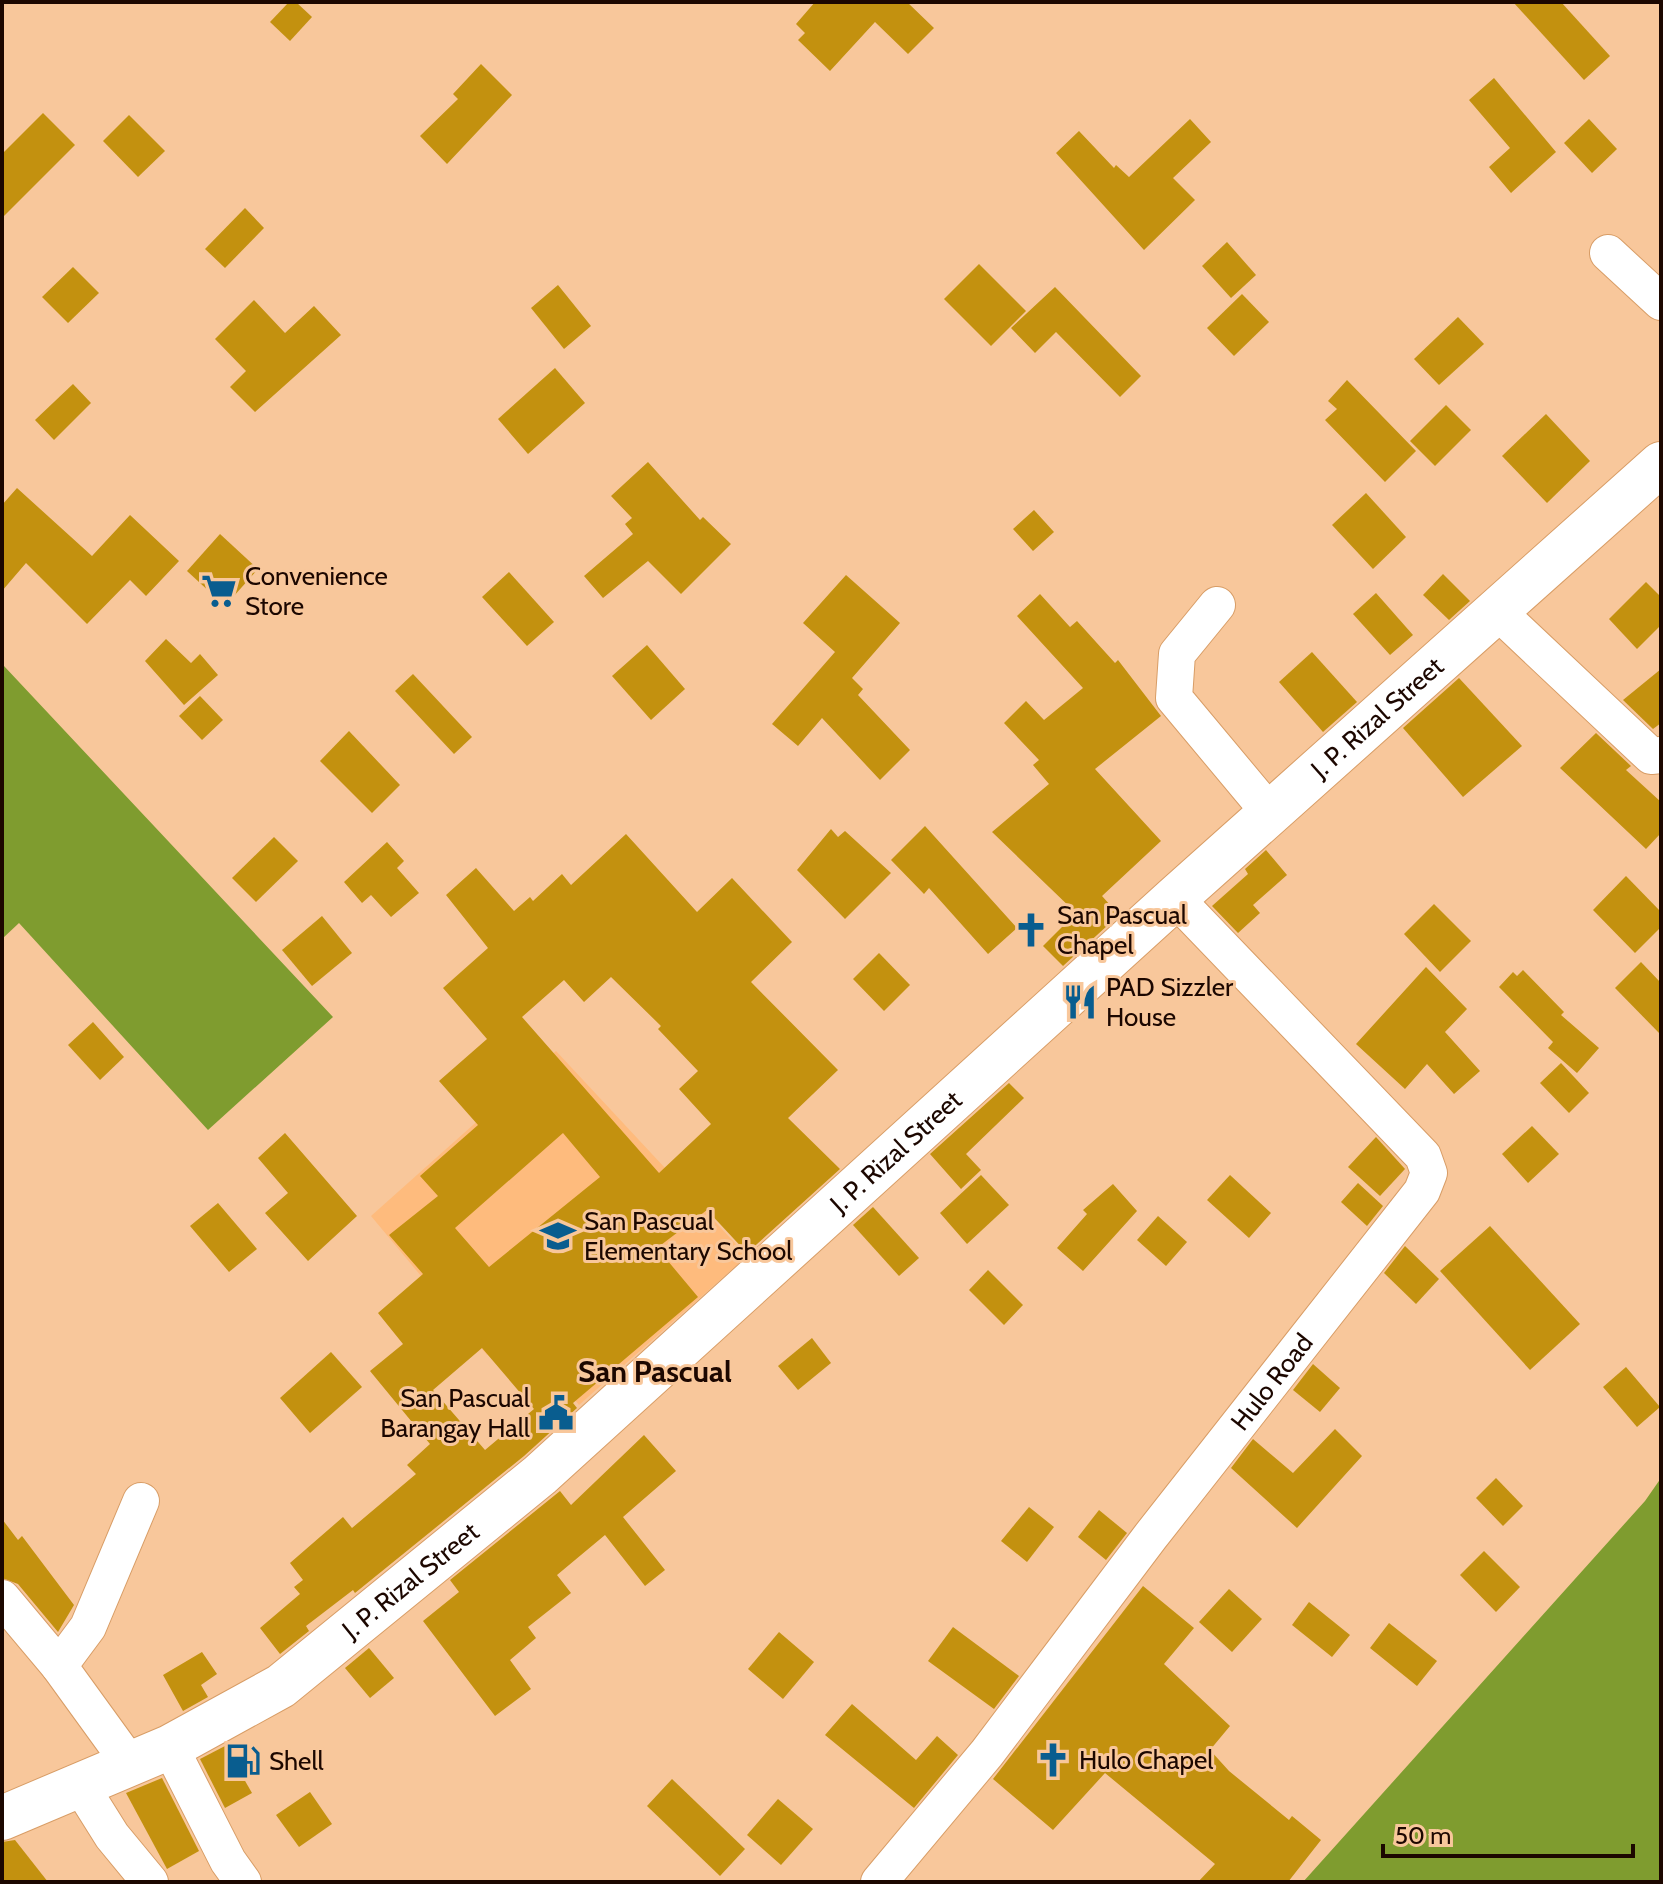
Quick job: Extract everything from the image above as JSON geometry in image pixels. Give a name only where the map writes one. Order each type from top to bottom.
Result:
[{"type":"main road","name":"J. P. Rizal Street","points":[[2,1818],[170,1747],[281,1686],[540,1475],[1175,898],[1661,464]]},
{"type":"street","points":[[1608,253],[1661,302]]},
{"type":"street","points":[[1217,605],[1177,654],[1174,698],[1270,813]]},
{"type":"street","points":[[1497,611],[1651,756],[1661,755]]},
{"type":"street","name":"Hulo Road","points":[[879,1882],[987,1753],[1150,1537],[1422,1191],[1429,1173],[1423,1156],[1175,898]]},
{"type":"street","points":[[59,1666],[88,1627],[141,1501]]},
{"type":"street","points":[[2,1598],[59,1666],[130,1764]]},
{"type":"street","points":[[170,1747],[228,1861],[243,1882]]},
{"type":"street","points":[[80,1785],[112,1836],[150,1882]]},
{"type":"shaded area","points":[[4,666],[333,1017],[208,1130],[19,923],[2,939]]},
{"type":"shaded area","name":"San Pascual Elementary School","points":[[556,1051],[747,1256],[579,1405],[518,1331],[487,1355],[371,1216]]},
{"type":"shaded area","points":[[1661,1478],[1661,1882],[1303,1882],[1645,1501]]},
{"type":"building","points":[[289,2],[296,2],[312,17],[290,41],[270,22]]},
{"type":"building","points":[[815,2],[907,2],[934,28],[908,54],[875,22],[830,71],[798,40],[805,33],[796,24]]},
{"type":"building","points":[[1513,2],[1561,2],[1610,56],[1584,80]]},
{"type":"building","points":[[481,64],[512,95],[447,164],[420,136],[458,99],[453,94]]},
{"type":"building","points":[[1494,78],[1556,152],[1511,193],[1489,167],[1510,148],[1469,100]]},
{"type":"building","points":[[43,113],[75,145],[2,218],[2,154]]},
{"type":"building","points":[[129,115],[165,151],[138,177],[103,141]]},
{"type":"building","points":[[1190,119],[1211,142],[1173,178],[1195,200],[1144,250],[1056,153],[1079,131],[1114,168],[1116,165],[1129,177]]},
{"type":"building","points":[[1589,119],[1617,149],[1592,173],[1564,143]]},
{"type":"building","points":[[245,208],[264,228],[225,268],[205,249]]},
{"type":"building","points":[[1227,242],[1256,275],[1231,298],[1202,266]]},
{"type":"building","points":[[979,264],[1026,311],[991,346],[944,299]]},
{"type":"building","points":[[73,267],[99,293],[68,323],[42,297]]},
{"type":"building","points":[[558,285],[591,326],[564,349],[531,308]]},
{"type":"building","points":[[1055,287],[1141,376],[1120,397],[1056,332],[1035,353],[1011,328]]},
{"type":"building","points":[[1242,294],[1269,322],[1234,356],[1207,328]]},
{"type":"building","points":[[254,300],[285,333],[314,306],[341,335],[255,412],[230,387],[246,371],[215,339]]},
{"type":"building","points":[[1458,317],[1484,344],[1439,385],[1414,359]]},
{"type":"building","points":[[555,368],[585,403],[528,454],[498,419]]},
{"type":"building","points":[[1347,380],[1416,451],[1385,482],[1325,420],[1337,409],[1328,401]]},
{"type":"building","points":[[73,384],[91,403],[54,440],[35,420]]},
{"type":"building","points":[[1446,405],[1471,430],[1435,466],[1410,441]]},
{"type":"building","points":[[1546,414],[1590,461],[1547,503],[1502,456]]},
{"type":"building","points":[[648,462],[700,520],[703,517],[731,544],[681,594],[648,561],[603,598],[584,576],[633,534],[625,524],[632,518],[611,496]]},
{"type":"building","points":[[17,488],[92,556],[130,515],[179,561],[146,596],[130,580],[87,624],[26,563],[2,591],[2,505]]},
{"type":"building","points":[[1366,493],[1406,537],[1373,569],[1332,525]]},
{"type":"building","points":[[1034,510],[1054,532],[1033,551],[1013,529]]},
{"type":"building","points":[[220,534],[258,569],[225,606],[187,571]]},
{"type":"building","points":[[509,572],[554,622],[527,646],[482,597]]},
{"type":"building","points":[[1443,574],[1470,601],[1449,620],[1423,595]]},
{"type":"building","points":[[846,575],[900,623],[852,678],[863,689],[858,695],[910,750],[880,780],[822,718],[798,746],[772,724],[835,652],[803,623]]},
{"type":"building","points":[[1646,582],[1661,597],[1661,625],[1637,649],[1609,619]]},
{"type":"building","points":[[1376,593],[1413,635],[1390,655],[1353,614]]},
{"type":"building","points":[[1040,594],[1070,627],[1077,621],[1115,663],[1118,660],[1161,716],[1095,769],[1161,841],[1102,896],[1119,915],[1063,966],[1043,946],[1076,913],[992,832],[1049,784],[1033,765],[1039,760],[1004,723],[1026,701],[1044,720],[1083,688],[1017,616]]},
{"type":"building","points":[[166,639],[191,663],[200,654],[218,675],[184,705],[145,661]]},
{"type":"building","points":[[647,645],[685,689],[651,720],[612,676]]},
{"type":"building","points":[[1312,652],[1357,702],[1323,732],[1279,682]]},
{"type":"building","points":[[1661,669],[1661,723],[1653,729],[1623,700]]},
{"type":"building","points":[[413,674],[472,737],[454,754],[395,691]]},
{"type":"building","points":[[1459,678],[1522,746],[1463,797],[1403,728]]},
{"type":"building","points":[[200,696],[223,720],[202,740],[179,716]]},
{"type":"building","points":[[349,731],[400,785],[372,813],[320,761]]},
{"type":"building","points":[[1596,733],[1631,766],[1626,770],[1661,802],[1661,833],[1646,849],[1560,768]]},
{"type":"building","points":[[925,826],[1017,928],[988,954],[929,888],[924,894],[891,860]]},
{"type":"building","points":[[831,829],[838,837],[845,831],[891,873],[845,919],[797,870]]},
{"type":"building","points":[[626,834],[697,912],[732,878],[792,942],[751,982],[838,1070],[788,1118],[840,1169],[747,1253],[707,1210],[657,1248],[698,1297],[573,1403],[577,1408],[524,1456],[355,1593],[353,1590],[306,1626],[309,1631],[280,1654],[260,1628],[300,1594],[294,1587],[303,1580],[290,1563],[343,1517],[352,1528],[416,1474],[407,1465],[430,1444],[370,1371],[403,1344],[378,1313],[423,1274],[389,1235],[438,1196],[420,1176],[478,1125],[439,1081],[487,1039],[443,988],[488,948],[446,895],[476,868],[514,911],[530,897],[533,901],[562,874],[571,885]],"holes":[[[611,977],[661,1026],[658,1029],[698,1071],[679,1089],[711,1124],[659,1173],[522,1017],[564,980],[584,1002]],[[563,1133],[600,1177],[489,1267],[455,1228]],[[482,1348],[534,1409],[485,1450],[433,1390]]]},
{"type":"building","points":[[274,837],[298,861],[256,902],[232,878]]},
{"type":"building","points":[[387,842],[404,861],[397,868],[419,893],[391,917],[371,895],[362,903],[344,882]]},
{"type":"building","points":[[1266,850],[1287,875],[1253,905],[1260,913],[1238,933],[1212,906],[1248,874],[1245,869]]},
{"type":"building","points":[[1626,876],[1661,912],[1661,927],[1635,953],[1593,910]]},
{"type":"building","points":[[1434,904],[1471,941],[1440,972],[1404,934]]},
{"type":"building","points":[[322,916],[352,953],[312,986],[282,950]]},
{"type":"building","points":[[879,953],[910,985],[884,1011],[853,979]]},
{"type":"building","points":[[1641,962],[1661,983],[1661,1035],[1615,988]]},
{"type":"building","points":[[1426,967],[1467,1009],[1445,1032],[1480,1071],[1454,1094],[1427,1064],[1405,1089],[1356,1044]]},
{"type":"building","points":[[1523,970],[1564,1012],[1561,1015],[1599,1048],[1577,1073],[1548,1048],[1553,1042],[1499,987],[1513,972],[1517,976]]},
{"type":"building","points":[[93,1022],[124,1057],[100,1080],[68,1045]]},
{"type":"building","points":[[1561,1063],[1589,1093],[1569,1113],[1540,1083]]},
{"type":"building","points":[[1009,1083],[1024,1098],[966,1154],[981,1170],[961,1189],[930,1154]]},
{"type":"building","points":[[1532,1126],[1559,1154],[1528,1183],[1502,1154]]},
{"type":"building","points":[[285,1133],[357,1216],[308,1261],[265,1213],[288,1193],[258,1158]]},
{"type":"building","points":[[1376,1137],[1405,1169],[1380,1196],[1348,1167]]},
{"type":"building","points":[[981,1175],[1009,1205],[967,1244],[940,1213]]},
{"type":"building","points":[[1230,1175],[1271,1213],[1249,1238],[1207,1200]]},
{"type":"building","points":[[1358,1183],[1383,1206],[1367,1226],[1341,1202]]},
{"type":"building","points":[[1113,1184],[1137,1211],[1083,1271],[1057,1248],[1087,1214],[1083,1210]]},
{"type":"building","points":[[218,1203],[257,1249],[229,1272],[190,1226]]},
{"type":"building","points":[[873,1207],[919,1258],[899,1276],[853,1225]]},
{"type":"building","points":[[1158,1216],[1187,1242],[1166,1266],[1137,1240]]},
{"type":"building","points":[[1490,1226],[1580,1324],[1530,1370],[1440,1271]]},
{"type":"building","points":[[1405,1246],[1439,1279],[1416,1304],[1384,1273]]},
{"type":"building","points":[[988,1270],[1023,1305],[1004,1325],[969,1290]]},
{"type":"building","points":[[812,1338],[831,1363],[798,1390],[778,1366]]},
{"type":"building","points":[[331,1352],[362,1387],[310,1433],[280,1398]]},
{"type":"building","points":[[1313,1364],[1340,1388],[1320,1412],[1293,1390]]},
{"type":"building","points":[[1626,1367],[1660,1407],[1637,1427],[1603,1387]]},
{"type":"building","points":[[1335,1429],[1362,1456],[1297,1528],[1231,1468],[1253,1439],[1293,1473]]},
{"type":"building","points":[[644,1435],[676,1471],[623,1517],[665,1570],[645,1586],[605,1535],[557,1575],[571,1593],[528,1627],[536,1638],[510,1660],[531,1689],[495,1716],[423,1621],[459,1592],[450,1580],[560,1491],[571,1505]]},
{"type":"building","points":[[1496,1478],[1523,1506],[1503,1526],[1476,1498]]},
{"type":"building","points":[[1029,1507],[1054,1527],[1027,1562],[1001,1541]]},
{"type":"building","points":[[1099,1510],[1127,1533],[1106,1560],[1078,1537]]},
{"type":"building","points":[[2,1519],[18,1540],[22,1536],[74,1605],[58,1632],[18,1584],[2,1578]]},
{"type":"building","points":[[1484,1551],[1520,1587],[1496,1612],[1460,1575]]},
{"type":"building","points":[[1143,1586],[1194,1628],[1164,1664],[1230,1726],[1210,1750],[1229,1771],[1289,1820],[1292,1816],[1321,1840],[1288,1882],[1198,1882],[1215,1864],[1105,1773],[1053,1830],[993,1779]]},
{"type":"building","points":[[1229,1589],[1262,1619],[1232,1652],[1199,1622]]},
{"type":"building","points":[[1309,1602],[1350,1635],[1332,1657],[1292,1625]]},
{"type":"building","points":[[1389,1623],[1437,1661],[1417,1686],[1370,1648]]},
{"type":"building","points":[[953,1627],[1019,1676],[994,1709],[928,1661]]},
{"type":"building","points":[[779,1632],[814,1662],[783,1699],[748,1669]]},
{"type":"building","points":[[369,1648],[394,1678],[370,1698],[345,1668]]},
{"type":"building","points":[[202,1652],[217,1674],[201,1685],[208,1697],[183,1711],[163,1675]]},
{"type":"building","points":[[852,1704],[916,1760],[937,1736],[958,1755],[914,1808],[825,1735]]},
{"type":"building","points":[[225,1746],[252,1793],[225,1808],[200,1759]]},
{"type":"building","points":[[162,1778],[199,1851],[167,1869],[126,1793]]},
{"type":"building","points":[[672,1779],[745,1849],[720,1876],[647,1806]]},
{"type":"building","points":[[310,1792],[332,1824],[299,1847],[276,1815]]},
{"type":"building","points":[[778,1799],[813,1829],[781,1865],[747,1835]]},
{"type":"building","points":[[15,1840],[48,1882],[2,1882],[2,1842]]},
{"type":"place","name":"Convenience Store","points":[[219,591]]},
{"type":"place","name":"San Pascual Chapel","points":[[1031,930]]},
{"type":"place","name":"PAD Sizzler House","points":[[1080,1002]]},
{"type":"place","name":"San Pascual Elementary School","points":[[558,1236]]},
{"type":"place","name":"San Pascual Barangay Hall","points":[[556,1413]]},
{"type":"place","name":"Hulo Chapel","points":[[1053,1760]]},
{"type":"place","name":"Shell","points":[[243,1761]]},
{"type":"district","name":"San Pascual","points":[[655,1371]]}]
